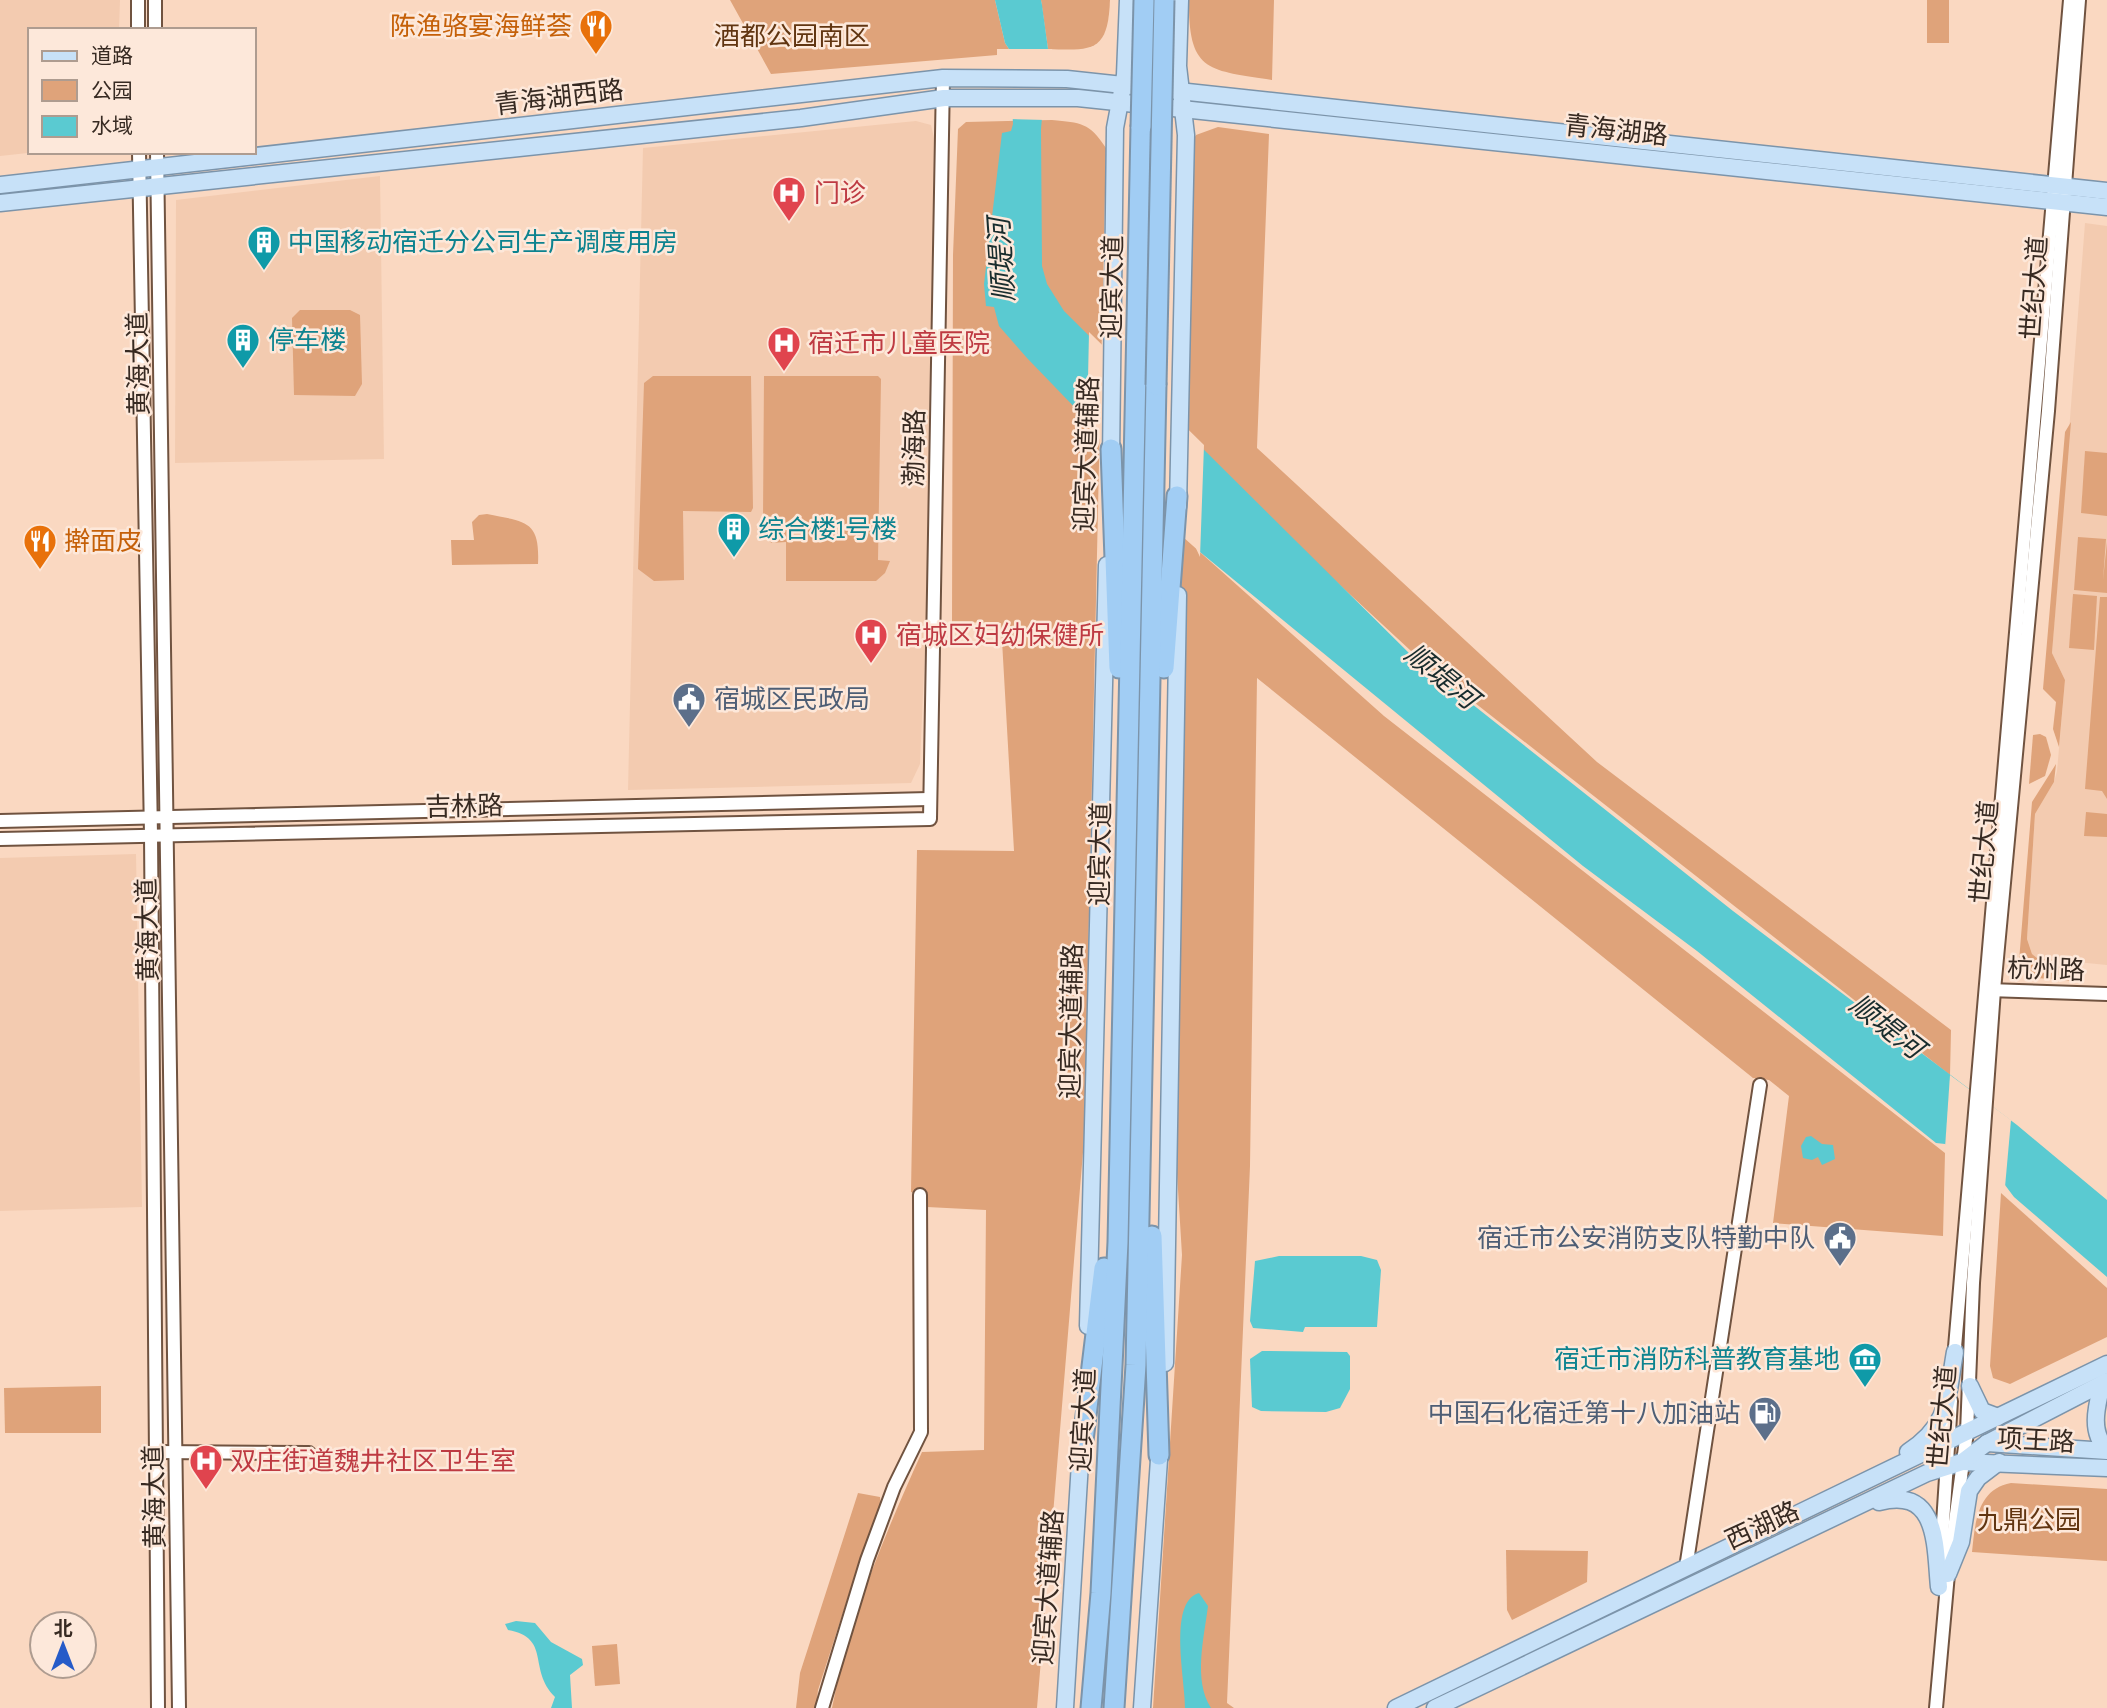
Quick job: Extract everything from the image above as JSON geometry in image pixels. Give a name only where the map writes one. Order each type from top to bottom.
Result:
[{"type":"highway","name":"迎宾大道","points":[[1091,1708],[1101,1593],[1109,1438],[1124,962],[1144,0]]},
{"type":"highway","name":"迎宾大道","points":[[1114,1708],[1136,1365],[1164,0]]},
{"type":"highway","points":[[1111,458],[1120,695],[1116,867],[1124,962]]},
{"type":"highway","points":[[1148,808],[1161,722],[1176,541],[1177,496]]},
{"type":"highway","points":[[1081,1457],[1105,1268],[1113,1036],[1123,989]]},
{"type":"highway","points":[[1144,1026],[1153,1072],[1152,1210],[1160,1455]]},
{"type":"main road","name":"迎宾大道辅路","points":[[1065,1708],[1090,1304],[1114,324],[1115,128],[1123,85],[1128,0]]},
{"type":"main road","points":[[1177,496],[1186,135],[1180,91],[1180,0]]},
{"type":"main road","name":"青海湖西路","points":[[256,150],[943,78],[987,76],[1068,79],[1123,85]]},
{"type":"main road","name":"青海湖路","points":[[1123,85],[2059,194],[2107,207]]},
{"type":"main road","name":"青海湖西路","points":[[0,204],[591,138],[801,118],[944,98],[1066,98],[1120,103]]},
{"type":"main road","name":"青海湖路","points":[[1120,103],[2059,194],[2107,191]]},
{"type":"main road","name":"青海湖西路","points":[[0,185],[139,170],[157,160],[215,154]]},
{"type":"main road","points":[[1142,1708],[1165,1373],[1176,541]]},
{"type":"main road","points":[[1819,1503],[1903,1456],[1933,1433],[1945,1409],[1955,1352]]},
{"type":"main road","name":"西湖路","points":[[1395,1708],[1948,1441],[1966,1437],[1998,1417],[2107,1364]]},
{"type":"main road","points":[[2105,1382],[2095,1417],[2100,1443],[2107,1450]]},
{"type":"main road","name":"西湖路","points":[[1435,1708],[1954,1463],[2105,1382]]},
{"type":"main road","points":[[1969,1385],[1982,1411],[1998,1417]]},
{"type":"main road","name":"项王路","points":[[1966,1437],[1987,1443],[2107,1450]]},
{"type":"main road","points":[[1943,1581],[1961,1542],[1969,1491],[1978,1478],[1999,1462]]},
{"type":"main road","name":"项王路","points":[[1954,1463],[1999,1462],[2107,1468]]},
{"type":"main road","points":[[1821,1524],[1881,1501],[1897,1498],[1917,1505],[1933,1530],[1943,1581]]},
{"type":"street","points":[[138,0],[138,28]]},
{"type":"street","points":[[155,0],[155,28]]},
{"type":"street","name":"世纪大道","points":[[2059,194],[2070,0]]},
{"type":"street","name":"世纪大道","points":[[1928,1708],[1954,1463],[1966,1437],[1980,1177],[1981,1093],[1989,990],[2059,194],[2079,0]]},
{"type":"street","name":"渤海路","points":[[930,819],[943,78]]},
{"type":"street","name":"黄海大道","points":[[139,154],[151,835],[158,1708]]},
{"type":"street","name":"黄海大道","points":[[157,160],[169,818],[179,1708]]},
{"type":"street","name":"吉林路","points":[[0,821],[929,799]]},
{"type":"street","name":"吉林路","points":[[0,839],[930,819]]},
{"type":"street","name":"杭州路","points":[[1989,990],[2107,994]]},
{"type":"street","points":[[1686,1568],[1760,1085]]},
{"type":"street","name":"世纪大道","points":[[1954,1463],[1948,1441],[1969,1167],[1981,1093]]},
{"type":"street","points":[[822,1708],[867,1560],[894,1487],[921,1432],[920,1195]]},
{"type":"street","points":[[156,1452],[309,1453]]},
{"type":"street","name":"世纪大道","points":[[1936,1708],[1943,1581]]},
{"type":"shaded area","points":[[0,0],[120,0],[119,28],[28,28],[28,153],[0,156]]},
{"type":"shaded area","name":"宿迁市儿童医院","points":[[916,121],[931,125],[934,138],[927,600],[920,764],[911,783],[628,790],[643,148]]},
{"type":"shaded area","points":[[380,176],[384,459],[175,463],[176,200]]},
{"type":"shaded area","points":[[2085,223],[2107,226],[2107,965],[2037,958],[2032,954],[2027,939],[2035,814],[2054,782],[2057,771],[2065,680],[2052,653]]},
{"type":"shaded area","points":[[136,854],[142,1207],[0,1211],[0,858]]},
{"type":"green space","name":"酒都公园南区","points":[[730,0],[995,0],[1005,43],[1009,49],[997,49],[997,55],[771,74]]},
{"type":"green space","points":[[1041,0],[1110,0],[1109,17],[1102,38],[1087,48],[1048,49]]},
{"type":"green space","points":[[1189,0],[1274,0],[1272,80],[1232,74],[1206,64],[1198,55],[1193,42]]},
{"type":"green space","points":[[1927,0],[1949,0],[1949,43],[1927,43]]},
{"type":"green space","points":[[1052,120],[1084,125],[1106,148],[1084,1140],[1037,1708],[832,1708],[858,1610],[922,1452],[984,1450],[986,1210],[927,1207],[926,1196],[911,1192],[917,850],[1014,851],[1001,623],[952,622],[953,255],[958,129],[966,122]]},
{"type":"green space","points":[[1218,127],[1269,134],[1257,448],[1597,762],[1951,1030],[1950,1075],[1424,663],[1178,435],[1186,152],[1196,135]]},
{"type":"green space","points":[[300,310],[350,310],[360,315],[362,384],[355,396],[294,395],[292,318]]},
{"type":"green space","points":[[653,376],[751,376],[753,508],[751,512],[683,511],[684,580],[654,581],[638,569],[644,383]]},
{"type":"green space","points":[[764,376],[878,376],[881,379],[878,560],[890,561],[885,573],[876,581],[786,581],[786,542],[771,543],[763,518]]},
{"type":"green space","points":[[2071,422],[2052,653],[2065,680],[2059,747],[2053,729],[2056,702],[2043,689],[2065,432]]},
{"type":"green space","points":[[2085,451],[2107,453],[2107,516],[2081,513]]},
{"type":"green space","points":[[479,515],[512,519],[528,526],[536,539],[538,564],[452,565],[451,540],[474,540],[472,522]]},
{"type":"green space","points":[[1183,537],[1384,716],[1945,1153],[1943,1236],[1773,1223],[1789,1096],[1769,1080],[1753,1078],[1257,678],[1250,1166],[1227,1703],[1234,1708],[1153,1708],[1182,1255],[1168,1026],[1177,544]]},
{"type":"green space","points":[[2078,537],[2106,539],[2103,580],[2107,542],[2107,593],[2074,590]]},
{"type":"green space","points":[[2073,594],[2097,596],[2094,650],[2069,648]]},
{"type":"green space","points":[[2100,597],[2107,597],[2107,799],[2102,791],[2085,789]]},
{"type":"green space","points":[[2033,735],[2046,737],[2051,755],[2045,776],[2029,784]]},
{"type":"green space","points":[[2056,764],[2054,782],[2035,814],[2027,939],[2032,954],[2037,958],[2081,963],[2079,982],[2038,978],[2023,972],[2019,961],[2032,802]]},
{"type":"green space","points":[[2086,812],[2107,814],[2107,837],[2084,836]]},
{"type":"green space","points":[[2001,1193],[2107,1288],[2107,1337],[2010,1384],[1993,1378],[1990,1366]]},
{"type":"green space","points":[[101,1386],[101,1433],[5,1433],[4,1388]]},
{"type":"green space","name":"九鼎公园","points":[[2011,1483],[2107,1489],[2107,1561],[1972,1552],[1977,1519],[1985,1500],[1991,1492]]},
{"type":"green space","points":[[858,1493],[880,1497],[881,1505],[858,1566],[818,1690],[816,1708],[796,1708],[800,1673]]},
{"type":"green space","points":[[1506,1550],[1588,1551],[1587,1582],[1512,1620],[1507,1610]]},
{"type":"green space","points":[[617,1644],[620,1684],[595,1686],[592,1646]]},
{"type":"water","name":"顺堤河","points":[[995,0],[1041,0],[1048,49],[1041,129],[1042,266],[1047,284],[1064,311],[1414,658],[1733,911],[2017,1125],[2107,1200],[2107,1277],[2014,1197],[2005,1185],[1945,1144],[1936,1143],[1697,951],[1583,866],[1200,552],[1190,527],[999,326],[994,307],[986,306],[984,284],[1002,133],[1011,131],[1013,124],[1009,49],[1005,43]]},
{"type":"water","points":[[1811,1136],[1822,1144],[1833,1145],[1835,1159],[1822,1165],[1818,1157],[1812,1160],[1803,1158],[1801,1146],[1806,1137]]},
{"type":"water","points":[[1279,1256],[1361,1256],[1377,1260],[1381,1270],[1377,1327],[1305,1327],[1303,1332],[1253,1328],[1250,1321],[1255,1261]]},
{"type":"water","points":[[1262,1351],[1347,1352],[1350,1356],[1350,1389],[1340,1408],[1326,1412],[1261,1411],[1252,1407],[1250,1359]]},
{"type":"water","points":[[1199,1593],[1208,1606],[1201,1672],[1202,1685],[1211,1708],[1185,1708],[1181,1627],[1183,1611],[1189,1600]]},
{"type":"water","points":[[516,1621],[535,1623],[551,1642],[582,1659],[583,1665],[570,1675],[572,1708],[551,1708],[555,1697],[542,1676],[535,1647],[522,1634],[508,1630],[505,1624]]},
{"type":"pier","points":[[1005,49],[1052,49],[1046,120],[1009,119]]},
{"type":"pier","points":[[1089,332],[1204,445],[1200,557],[1187,529],[1087,426]]},
{"type":"pier","points":[[1950,1075],[2011,1120],[2005,1187],[1945,1148]]},
{"type":"place","name":"陈渔骆宴海鲜荟","points":[[596,56]]},
{"type":"place","name":"门诊","points":[[789,223]]},
{"type":"place","name":"中国移动宿迁分公司生产调度用房","points":[[264,272]]},
{"type":"place","name":"停车楼","points":[[243,370]]},
{"type":"place","name":"宿迁市儿童医院","points":[[784,373]]},
{"type":"place","name":"综合楼1号楼","points":[[734,559]]},
{"type":"place","name":"擀面皮","points":[[40,571]]},
{"type":"place","name":"宿城区妇幼保健所","points":[[871,665]]},
{"type":"place","name":"宿城区民政局","points":[[689,729]]},
{"type":"place","name":"宿迁市公安消防支队特勤中队","points":[[1840,1268]]},
{"type":"place","name":"宿迁市消防科普教育基地","points":[[1865,1389]]},
{"type":"place","name":"中国石化宿迁第十八加油站","points":[[1765,1443]]},
{"type":"place","name":"双庄街道魏井社区卫生室","points":[[206,1491]]}]
